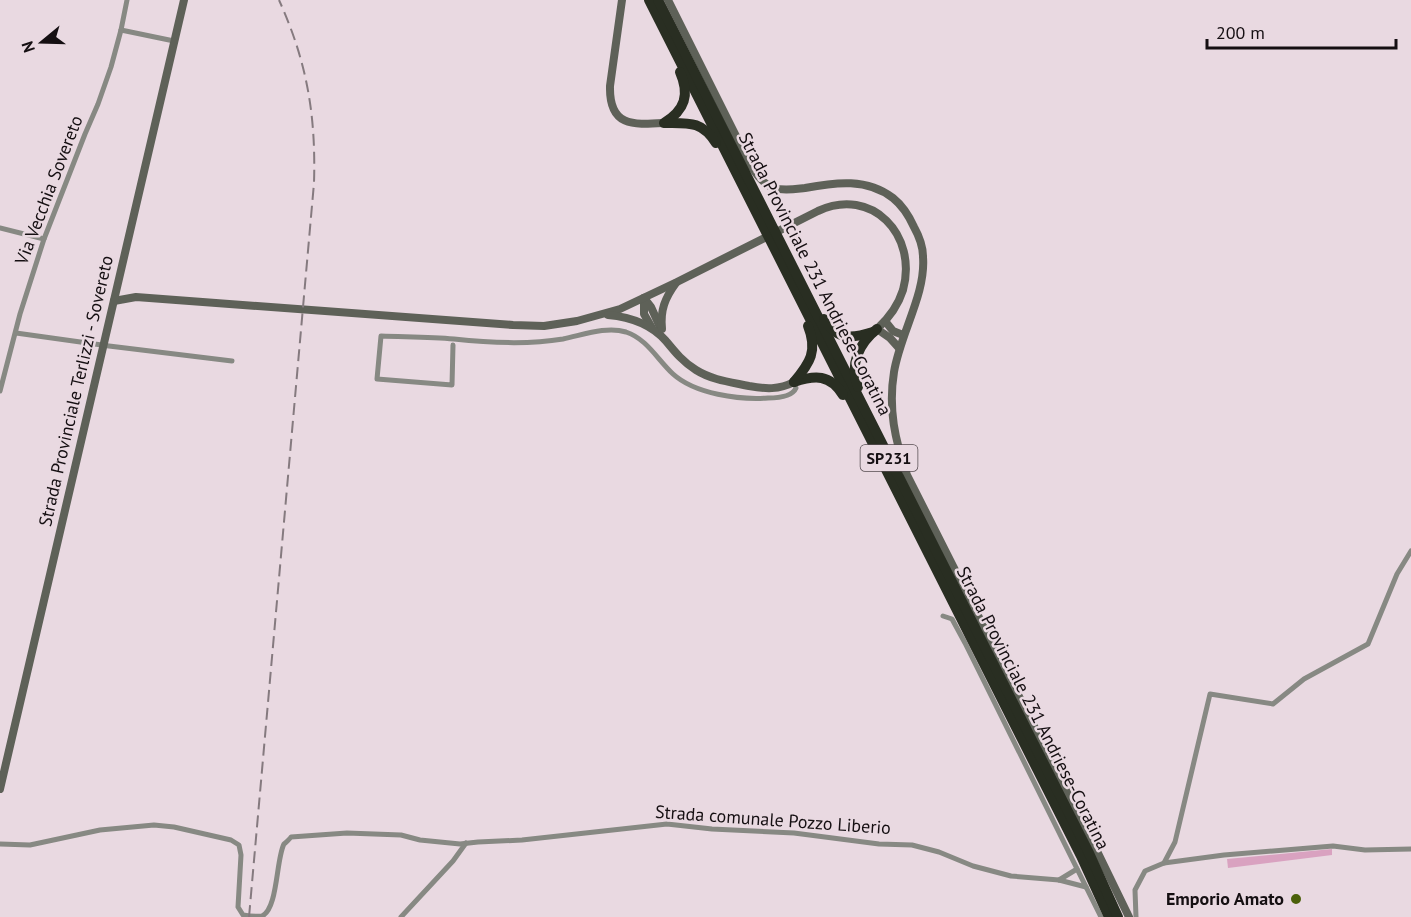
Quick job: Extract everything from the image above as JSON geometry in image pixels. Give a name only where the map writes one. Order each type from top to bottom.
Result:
[{"type":"highway","points":[[653,0],[682,76],[685,96],[676,114],[664,123]]},
{"type":"highway","name":"Strada Provinciale 231 Andriese-Coratina","points":[[653,0],[744,188],[781,252]]},
{"type":"highway","name":"Strada Provinciale 231 Andriese-Coratina","points":[[653,0],[890,469],[1109,917]]},
{"type":"highway","points":[[664,123],[691,123],[705,130],[711,135],[744,188]]},
{"type":"highway","name":"SP231","points":[[781,252],[833,331],[850,337],[859,336],[878,327]]},
{"type":"highway","name":"SP231","points":[[781,252],[813,342],[808,363],[794,382]]},
{"type":"highway","name":"SP231","points":[[878,327],[864,342],[859,352],[855,374],[890,469]]},
{"type":"highway","name":"SP231","points":[[794,382],[817,377],[835,385],[890,469]]},
{"type":"highway","name":"Strada Provinciale 231 Andriese-Coratina","points":[[890,469],[1089,853],[1118,917]]},
{"type":"main road","name":"Strada Provinciale Terlizzi - Sovereto","points":[[0,789],[184,0]]},
{"type":"main road","points":[[622,0],[610,86],[613,107],[620,118],[628,123],[664,123]]},
{"type":"main road","points":[[668,0],[751,166],[760,179],[774,188],[791,190],[848,182],[874,187],[892,198],[908,214],[919,237],[923,257],[922,278],[918,296],[899,348],[894,373],[892,407],[894,431],[907,474],[1129,917]]},
{"type":"main road","points":[[116,291],[136,297],[544,326],[577,321],[620,309],[825,208],[848,204],[861,205],[880,214],[898,236],[903,249],[905,276],[903,289],[893,311],[878,327]]},
{"type":"main road","points":[[658,330],[663,305],[677,282]]},
{"type":"main road","points":[[114,301],[136,297]]},
{"type":"main road","points":[[644,298],[651,307],[658,330],[676,354],[689,366],[712,378],[767,389],[782,387],[794,382]]},
{"type":"main road","points":[[602,315],[629,318],[658,330]]},
{"type":"main road","points":[[878,327],[903,335]]},
{"type":"main road","points":[[878,327],[899,348]]},
{"type":"street","name":"Via Vecchia Sovereto","points":[[0,391],[20,314],[44,239],[111,67],[127,0]]},
{"type":"street","points":[[121,30],[174,41]]},
{"type":"street","points":[[0,228],[44,239]]},
{"type":"street","points":[[453,345],[452,385],[377,379],[381,336],[531,343],[612,330],[623,331],[635,336],[646,344],[675,375],[702,390],[736,396],[774,398],[794,392],[796,388],[794,382]]},
{"type":"street","points":[[16,333],[232,361]]},
{"type":"street","points":[[1164,863],[1175,842],[1210,694],[1273,704],[1304,679],[1368,644],[1397,574],[1411,551]]},
{"type":"street","points":[[943,616],[952,619],[956,626],[1101,917]]},
{"type":"street","name":"Strada comunale Pozzo Liberio","points":[[0,844],[30,845],[100,830],[154,825],[174,827],[231,840],[239,844],[241,855],[238,907],[243,915],[253,917],[265,914],[270,906],[283,849],[291,837],[347,833],[401,835],[420,840],[460,844],[522,840],[667,824],[712,829],[794,833],[879,843],[912,844],[973,866],[1011,876],[1059,880],[1086,887]]},
{"type":"street","points":[[401,917],[453,861],[466,843]]},
{"type":"street","points":[[1136,917],[1135,890],[1145,871],[1164,863],[1224,855],[1333,846],[1365,850],[1411,849]]},
{"type":"street","points":[[1059,880],[1077,869]]},
{"type":"street","points":[[1094,917],[1097,909]]},
{"type":"shaded area","points":[[1332,849],[1332,855],[1228,868],[1227,859]]},
{"type":"railway","points":[[249,917],[314,183],[313,134],[308,89],[297,45],[279,0]]},
{"type":"place","name":"Emporio Amato","points":[[1296,899]]}]
